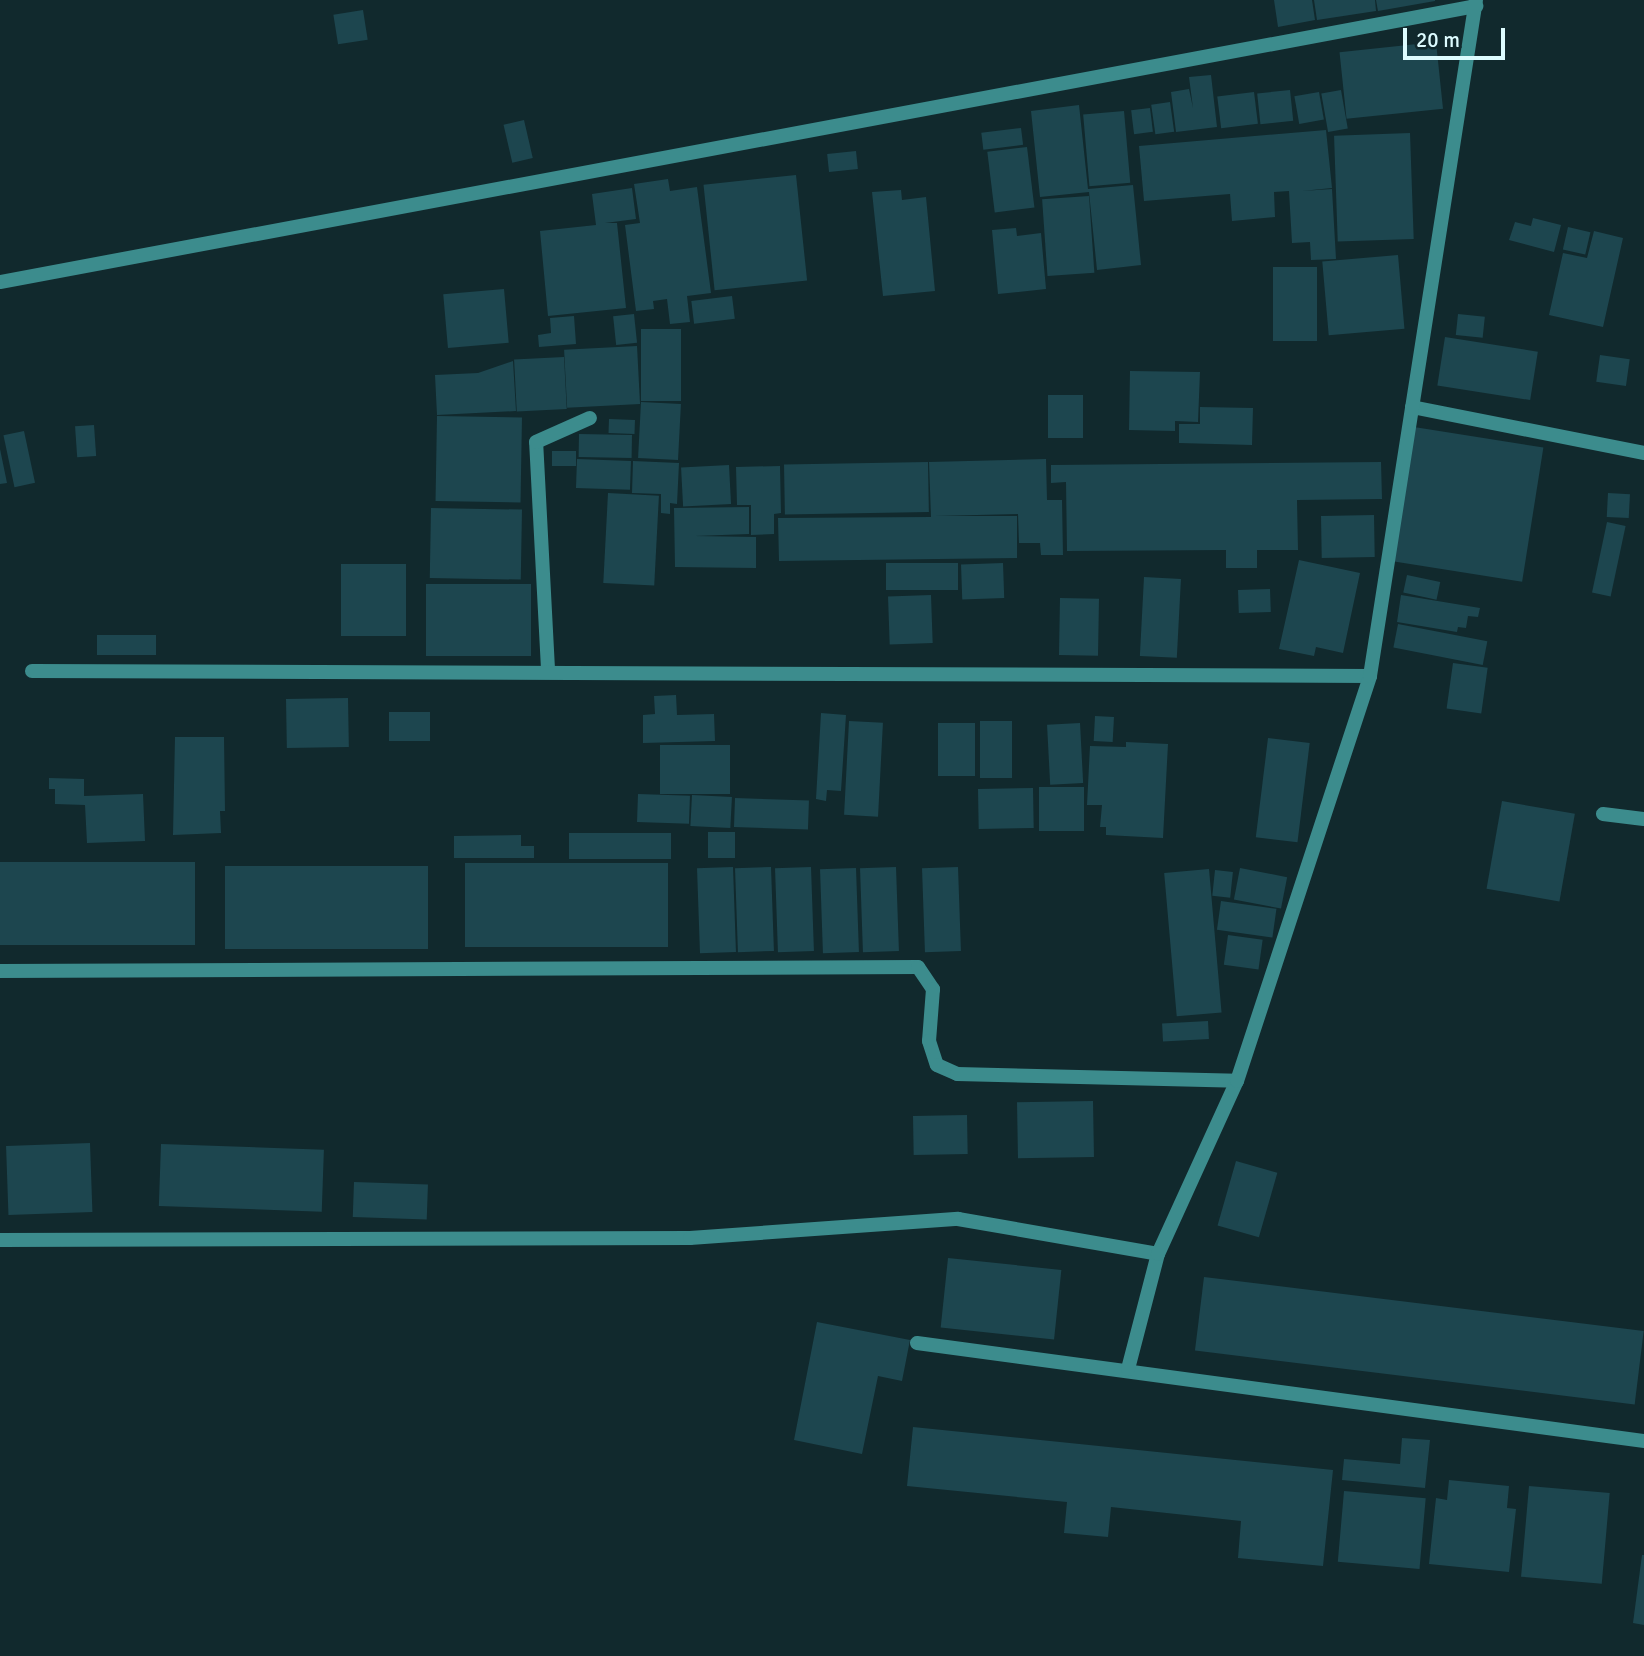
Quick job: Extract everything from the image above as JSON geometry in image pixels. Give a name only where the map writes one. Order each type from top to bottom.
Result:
[{"type":"street","points":[[0,282],[1476,3],[1464,95],[1435,240],[1370,676],[1237,1081],[1158,1254],[1128,1369]]},
{"type":"street","points":[[1412,408],[1644,453]]},
{"type":"street","points":[[548,669],[536,442],[590,418]]},
{"type":"street","points":[[32,671],[548,669],[1370,676]]},
{"type":"street","points":[[1603,814],[1644,819]]},
{"type":"street","points":[[0,971],[918,967],[933,989],[929,1041],[937,1065],[957,1074],[1237,1081]]},
{"type":"street","points":[[0,1240],[690,1238],[958,1219],[1158,1254]]},
{"type":"street","points":[[917,1343],[1128,1369],[1205,1385],[1644,1441]]},
{"type":"building","points":[[1274,0],[1312,0],[1315,20],[1278,27]]},
{"type":"building","points":[[1314,0],[1375,0],[1376,11],[1317,20]]},
{"type":"building","points":[[1376,0],[1435,0],[1435,1],[1378,11]]},
{"type":"building","points":[[363,10],[368,40],[338,44],[333,15]]},
{"type":"building","points":[[1436,42],[1443,109],[1347,119],[1340,52]]},
{"type":"building","points":[[1211,75],[1217,127],[1176,132],[1171,92],[1189,89],[1193,108],[1189,77]]},
{"type":"building","points":[[1290,90],[1293,121],[1260,124],[1257,93]]},
{"type":"building","points":[[1341,90],[1348,128],[1328,132],[1321,93]]},
{"type":"building","points":[[1254,92],[1258,124],[1221,128],[1217,97]]},
{"type":"building","points":[[1319,92],[1324,120],[1299,124],[1294,96]]},
{"type":"building","points":[[1170,102],[1174,132],[1155,134],[1151,105]]},
{"type":"building","points":[[1079,105],[1088,189],[1133,185],[1141,265],[1097,270],[1089,192],[1040,197],[1031,111]]},
{"type":"building","points":[[1150,108],[1153,132],[1134,134],[1131,110]]},
{"type":"building","points":[[1124,111],[1130,183],[1089,186],[1083,115]]},
{"type":"building","points":[[524,120],[533,158],[512,163],[504,125]]},
{"type":"building","points":[[1021,128],[1023,145],[983,150],[981,133]]},
{"type":"building","points":[[1326,130],[1332,188],[1302,191],[1332,189],[1336,259],[1311,260],[1310,242],[1292,243],[1289,191],[1274,192],[1275,217],[1232,221],[1230,194],[1144,201],[1139,146]]},
{"type":"building","points":[[1410,133],[1414,239],[1338,242],[1334,136]]},
{"type":"building","points":[[1027,147],[1034,208],[995,212],[987,152]]},
{"type":"building","points":[[856,151],[858,169],[829,172],[827,154]]},
{"type":"building","points":[[796,175],[807,280],[715,290],[704,185]]},
{"type":"building","points":[[668,179],[670,191],[697,187],[711,293],[687,296],[690,322],[670,324],[667,299],[653,301],[654,309],[636,311],[625,225],[640,223],[634,184]]},
{"type":"building","points":[[632,188],[636,219],[605,223],[617,223],[626,308],[548,316],[540,231],[596,225],[592,194]]},
{"type":"building","points":[[901,190],[902,200],[926,197],[935,291],[883,296],[872,192]]},
{"type":"building","points":[[1089,196],[1094,273],[1047,276],[1042,199]]},
{"type":"building","points":[[1533,218],[1561,225],[1554,252],[1509,240],[1515,222],[1531,226]]},
{"type":"building","points":[[1568,227],[1590,232],[1585,255],[1563,249]]},
{"type":"building","points":[[1016,228],[1017,236],[1041,233],[1046,289],[998,294],[992,230]]},
{"type":"building","points":[[1594,231],[1623,238],[1603,327],[1549,315],[1563,253],[1587,258]]},
{"type":"building","points":[[1398,255],[1404,329],[1329,335],[1322,262]]},
{"type":"building","points":[[1273,267],[1317,267],[1317,341],[1273,341]]},
{"type":"building","points":[[504,289],[509,343],[448,348],[443,294]]},
{"type":"building","points":[[732,296],[735,319],[694,324],[691,301]]},
{"type":"building","points":[[634,314],[637,343],[616,345],[613,316]]},
{"type":"building","points":[[1458,314],[1485,317],[1483,338],[1456,335]]},
{"type":"building","points":[[574,316],[576,344],[539,347],[538,335],[551,333],[550,318]]},
{"type":"building","points":[[641,329],[681,329],[681,401],[641,401]]},
{"type":"building","points":[[1445,337],[1538,352],[1530,400],[1437,385]]},
{"type":"building","points":[[637,346],[640,404],[567,408],[564,350]]},
{"type":"building","points":[[1600,355],[1630,359],[1626,386],[1596,382]]},
{"type":"building","points":[[564,357],[567,409],[517,412],[514,360]]},
{"type":"building","points":[[513,361],[516,411],[437,415],[435,375],[478,373]]},
{"type":"building","points":[[1130,371],[1200,372],[1198,422],[1175,421],[1175,431],[1129,430]]},
{"type":"building","points":[[1048,395],[1083,395],[1083,438],[1048,438]]},
{"type":"building","points":[[641,402],[681,404],[678,460],[638,458]]},
{"type":"building","points":[[1200,407],[1253,408],[1252,445],[1179,443],[1179,424],[1200,424]]},
{"type":"building","points":[[437,416],[522,417],[521,502],[436,501]]},
{"type":"building","points":[[609,419],[635,420],[634,434],[609,433]]},
{"type":"building","points":[[94,425],[96,456],[77,457],[75,426]]},
{"type":"building","points":[[1414,427],[1543,447],[1522,582],[1393,561]]},
{"type":"building","points":[[24,431],[35,483],[14,487],[3,435]]},
{"type":"building","points":[[579,434],[632,435],[632,458],[579,457]]},
{"type":"building","points":[[0,449],[7,483],[0,484]]},
{"type":"building","points":[[552,451],[576,451],[576,466],[552,466]]},
{"type":"building","points":[[577,459],[631,461],[630,490],[576,488]]},
{"type":"building","points":[[1046,459],[1047,500],[1062,500],[1063,555],[1041,555],[1040,543],[1019,543],[1018,514],[935,516],[1017,516],[1017,558],[779,561],[778,518],[931,517],[929,462]]},
{"type":"building","points":[[633,461],[679,463],[677,504],[670,503],[670,514],[661,513],[661,494],[632,493]]},
{"type":"building","points":[[928,462],[929,512],[785,515],[784,465]]},
{"type":"building","points":[[1381,462],[1382,499],[1297,500],[1298,550],[1257,550],[1257,568],[1226,568],[1226,550],[1067,551],[1066,482],[1051,483],[1051,465]]},
{"type":"building","points":[[729,465],[731,504],[683,506],[681,468]]},
{"type":"building","points":[[780,466],[781,513],[774,514],[774,534],[751,535],[751,505],[737,505],[736,467]]},
{"type":"building","points":[[608,493],[659,496],[654,586],[603,583]]},
{"type":"building","points":[[1608,493],[1630,494],[1629,518],[1607,517]]},
{"type":"building","points":[[749,507],[749,534],[695,536],[756,537],[756,568],[675,567],[674,508]]},
{"type":"building","points":[[431,508],[522,510],[521,580],[430,578]]},
{"type":"building","points":[[1374,515],[1375,557],[1322,558],[1321,516]]},
{"type":"building","points":[[1607,522],[1626,526],[1611,596],[1592,592]]},
{"type":"building","points":[[1299,560],[1360,573],[1343,653],[1316,647],[1314,656],[1279,649]]},
{"type":"building","points":[[886,563],[958,563],[958,590],[886,590]]},
{"type":"building","points":[[1003,563],[1004,598],[962,599],[961,564]]},
{"type":"building","points":[[341,564],[406,564],[406,636],[341,636]]},
{"type":"building","points":[[1407,575],[1440,582],[1437,600],[1403,593]]},
{"type":"building","points":[[1144,577],[1181,579],[1177,658],[1140,656]]},
{"type":"building","points":[[426,584],[531,584],[531,656],[426,656]]},
{"type":"building","points":[[1270,589],[1271,612],[1239,613],[1238,590]]},
{"type":"building","points":[[931,595],[933,643],[890,644],[888,597]]},
{"type":"building","points":[[1401,595],[1480,608],[1478,617],[1468,616],[1466,628],[1458,627],[1457,632],[1397,622]]},
{"type":"building","points":[[1060,598],[1099,599],[1098,656],[1059,655]]},
{"type":"building","points":[[1398,624],[1487,641],[1483,665],[1393,648]]},
{"type":"building","points":[[97,635],[156,635],[156,655],[97,655]]},
{"type":"building","points":[[1453,663],[1488,668],[1481,713],[1447,709]]},
{"type":"building","points":[[676,695],[677,715],[714,714],[715,741],[643,743],[643,715],[655,714],[654,696]]},
{"type":"building","points":[[348,698],[349,747],[287,748],[286,699]]},
{"type":"building","points":[[389,712],[430,712],[430,741],[389,741]]},
{"type":"building","points":[[821,713],[846,715],[841,791],[827,790],[826,801],[816,799]]},
{"type":"building","points":[[1095,716],[1114,717],[1113,742],[1094,741]]},
{"type":"building","points":[[849,721],[883,723],[878,817],[844,815]]},
{"type":"building","points":[[980,721],[1012,721],[1012,778],[980,778]]},
{"type":"building","points":[[938,723],[975,723],[975,776],[938,776]]},
{"type":"building","points":[[1080,723],[1083,783],[1050,785],[1047,725]]},
{"type":"building","points":[[175,737],[224,737],[225,811],[220,811],[221,833],[173,835]]},
{"type":"building","points":[[1268,738],[1310,743],[1298,842],[1256,837]]},
{"type":"building","points":[[1126,742],[1168,744],[1163,838],[1106,835],[1106,827],[1100,827],[1102,805],[1087,805],[1090,746],[1126,747]]},
{"type":"building","points":[[660,745],[730,745],[730,794],[660,794]]},
{"type":"building","points":[[49,778],[84,779],[84,796],[143,794],[145,841],[87,843],[85,805],[55,804],[55,789],[49,789]]},
{"type":"building","points":[[1039,787],[1084,787],[1084,831],[1039,831]]},
{"type":"building","points":[[1033,788],[1034,828],[979,829],[978,789]]},
{"type":"building","points":[[638,794],[690,796],[689,824],[637,822]]},
{"type":"building","points":[[692,795],[732,797],[730,828],[690,826]]},
{"type":"building","points":[[735,798],[809,801],[808,830],[734,827]]},
{"type":"building","points":[[1502,801],[1575,814],[1559,901],[1487,889]]},
{"type":"building","points":[[708,832],[735,832],[735,858],[708,858]]},
{"type":"building","points":[[569,833],[671,833],[671,859],[569,859]]},
{"type":"building","points":[[521,835],[521,846],[534,846],[534,858],[454,858],[454,836]]},
{"type":"building","points":[[0,862],[195,862],[195,945],[0,945]]},
{"type":"building","points":[[465,863],[668,863],[668,947],[465,947]]},
{"type":"building","points":[[225,866],[428,866],[428,949],[225,949]]},
{"type":"building","points":[[733,867],[736,952],[700,953],[697,868]]},
{"type":"building","points":[[771,867],[774,951],[738,952],[735,868]]},
{"type":"building","points":[[811,867],[814,951],[778,952],[775,868]]},
{"type":"building","points":[[896,867],[899,951],[863,952],[860,868]]},
{"type":"building","points":[[958,867],[961,951],[925,952],[922,868]]},
{"type":"building","points":[[856,868],[859,952],[823,953],[820,869]]},
{"type":"building","points":[[1240,868],[1287,877],[1281,909],[1234,899]]},
{"type":"building","points":[[1209,869],[1222,1012],[1177,1016],[1164,873]]},
{"type":"building","points":[[1215,870],[1233,872],[1230,898],[1212,896]]},
{"type":"building","points":[[1221,901],[1276,909],[1272,938],[1217,930]]},
{"type":"building","points":[[1228,935],[1263,940],[1258,970],[1224,965]]},
{"type":"building","points":[[1208,1021],[1209,1039],[1163,1041],[1162,1023]]},
{"type":"building","points":[[1093,1101],[1094,1157],[1018,1158],[1017,1102]]},
{"type":"building","points":[[967,1115],[968,1154],[914,1155],[913,1116]]},
{"type":"building","points":[[90,1143],[92,1212],[8,1215],[6,1146]]},
{"type":"building","points":[[161,1144],[324,1150],[322,1212],[159,1206]]},
{"type":"building","points":[[1236,1161],[1277,1173],[1259,1237],[1218,1225]]},
{"type":"building","points":[[354,1182],[428,1185],[427,1220],[353,1217]]},
{"type":"building","points":[[948,1258],[1061,1270],[1054,1340],[941,1328]]},
{"type":"building","points":[[1204,1277],[1644,1331],[1635,1404],[1195,1350]]},
{"type":"building","points":[[817,1322],[910,1340],[902,1381],[878,1376],[862,1454],[794,1440]]},
{"type":"building","points":[[913,1427],[1333,1470],[1323,1566],[1238,1558],[1241,1521],[1111,1507],[1108,1537],[1064,1533],[1067,1502],[907,1486]]},
{"type":"building","points":[[1402,1438],[1430,1440],[1425,1488],[1342,1480],[1344,1459],[1400,1464]]},
{"type":"building","points":[[1449,1480],[1509,1486],[1507,1508],[1516,1509],[1509,1572],[1429,1564],[1436,1498],[1447,1500]]},
{"type":"building","points":[[1529,1486],[1610,1493],[1602,1584],[1521,1577]]},
{"type":"building","points":[[1344,1491],[1426,1498],[1419,1569],[1338,1562]]},
{"type":"building","points":[[1644,1555],[1644,1625],[1633,1623]]}]
